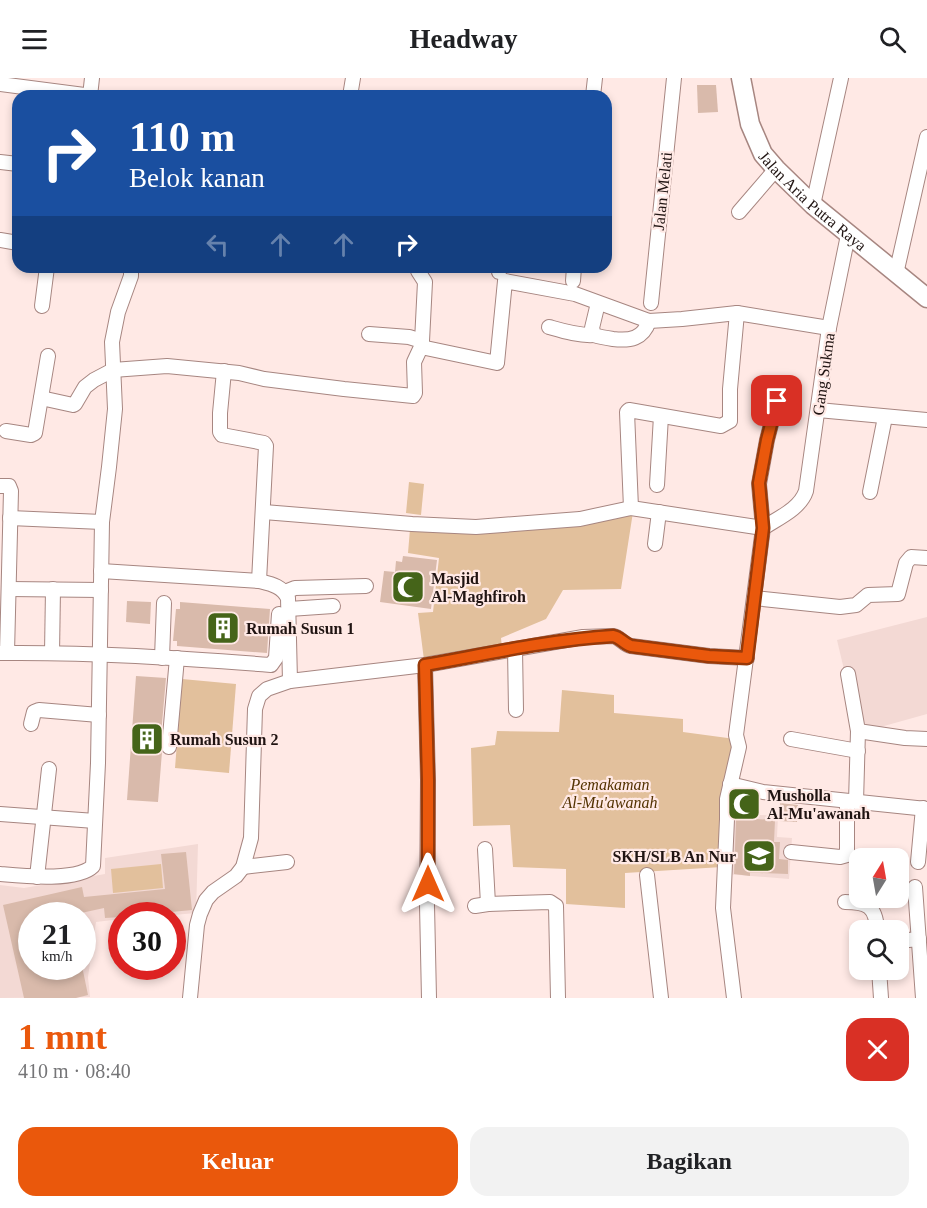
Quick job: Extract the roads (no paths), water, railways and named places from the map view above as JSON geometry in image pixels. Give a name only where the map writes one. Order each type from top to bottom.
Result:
[{"type":"main road","name":"Jalan Aria Putra Raya","points":[[741,78],[750,124],[763,154],[813,205],[927,298]]},
{"type":"street","name":"Jalan Melati","points":[[651,303],[674,78]]},
{"type":"street","points":[[813,205],[841,78]]},
{"type":"street","points":[[0,84],[46,90]]},
{"type":"street","points":[[896,274],[927,138]]},
{"type":"street","points":[[739,212],[776,169]]},
{"type":"street","name":"Gang Sukma","points":[[763,528],[798,505],[806,491],[829,328],[848,235]]},
{"type":"street","points":[[42,306],[46,273]]},
{"type":"street","points":[[0,874],[37,877],[83,873],[93,866],[99,715],[102,522],[115,410],[112,342],[118,312],[131,273]]},
{"type":"street","points":[[41,398],[75,405],[85,387],[112,370],[167,366],[224,371],[264,379],[413,396],[415,393],[414,362],[421,344],[425,282],[420,273]]},
{"type":"street","points":[[369,334],[409,337],[421,344],[497,363],[505,281],[575,294],[649,321],[737,313],[829,328]]},
{"type":"street","points":[[594,335],[592,328],[598,303]]},
{"type":"street","points":[[631,508],[626,414],[629,410],[721,426],[730,421],[730,389],[737,313]]},
{"type":"street","points":[[549,327],[570,333],[625,340],[635,339],[644,332],[649,321]]},
{"type":"street","points":[[6,431],[33,435],[36,429],[48,356]]},
{"type":"street","points":[[224,371],[220,432],[225,436],[264,442],[266,446],[260,581]]},
{"type":"street","points":[[734,998],[723,908],[727,799],[738,747],[736,735],[763,528],[759,483],[777,401]]},
{"type":"street","points":[[818,410],[927,420]]},
{"type":"street","points":[[657,485],[661,416]]},
{"type":"street","points":[[870,492],[885,417]]},
{"type":"street","points":[[0,486],[9,486],[11,490],[4,653],[100,654],[271,665],[276,658],[288,598],[285,592],[276,586],[260,581],[101,571]]},
{"type":"street","points":[[264,512],[412,524],[476,526],[580,519],[631,508],[763,528]]},
{"type":"street","points":[[655,544],[659,512]]},
{"type":"street","points":[[10,518],[102,522]]},
{"type":"street","points":[[753,598],[840,607],[856,604],[868,595],[898,594],[906,563],[911,557],[927,558]]},
{"type":"street","points":[[6,582],[53,589],[101,590]]},
{"type":"street","points":[[285,592],[295,588],[366,586]]},
{"type":"street","points":[[52,653],[53,589]]},
{"type":"street","points":[[162,658],[164,603]]},
{"type":"street","points":[[284,611],[333,606]]},
{"type":"street","points":[[284,611],[290,681]]},
{"type":"street","points":[[190,998],[200,914],[206,900],[213,892],[236,876],[243,867],[250,838],[256,702],[267,689],[290,681],[425,665],[583,637],[613,636],[631,646],[709,656],[747,658]]},
{"type":"street","points":[[515,649],[516,710]]},
{"type":"street","points":[[169,747],[177,658]]},
{"type":"street","points":[[425,665],[429,998]]},
{"type":"street","points":[[791,852],[840,857],[847,855],[858,751],[858,731],[848,674]]},
{"type":"street","points":[[31,724],[34,712],[39,710],[99,715]]},
{"type":"street","points":[[858,731],[927,739]]},
{"type":"street","points":[[790,739],[858,751]]},
{"type":"street","points":[[37,877],[49,769]]},
{"type":"street","points":[[730,784],[763,792],[925,808],[918,862]]},
{"type":"street","points":[[0,814],[95,821]]},
{"type":"street","points":[[485,849],[482,905],[550,902],[555,904],[558,998]]},
{"type":"street","points":[[243,867],[287,862]]},
{"type":"street","points":[[647,875],[661,998]]},
{"type":"street","points":[[915,887],[923,998]]},
{"type":"street","points":[[845,902],[859,902],[868,906],[873,911],[876,920]]},
{"type":"street","points":[[909,940],[919,939]]},
{"type":"street","points":[[880,980],[881,998]]},
{"type":"place","name":"Masjid Al-Maghfiroh","points":[[408,587]]},
{"type":"place","name":"Rumah Susun 1","points":[[223,628]]},
{"type":"place","name":"Rumah Susun 2","points":[[147,739]]},
{"type":"place","name":"Musholla Al-Mu'awanah","points":[[744,804]]},
{"type":"place","name":"SKH/SLB An Nur","points":[[759,856]]},
{"type":"park label","name":"Pemakaman Al-Mu'awanah","points":[[610,793]]}]
